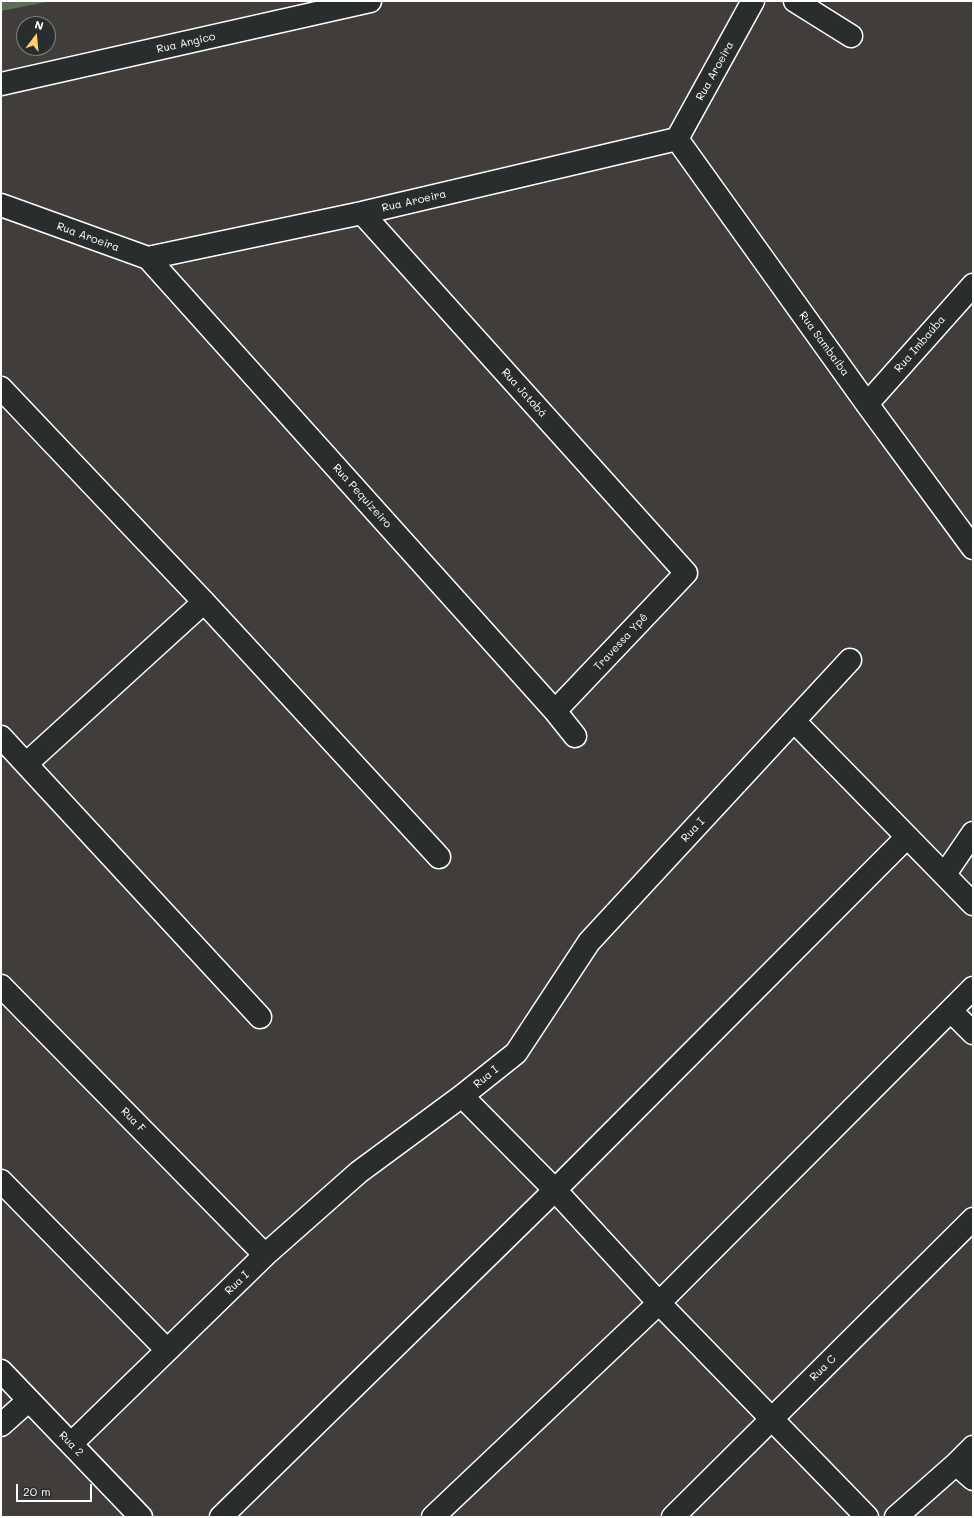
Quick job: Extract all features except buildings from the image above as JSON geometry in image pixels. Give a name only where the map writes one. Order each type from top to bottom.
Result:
[{"type":"street","name":"Rua Angico","points":[[1,84],[370,1]]},
{"type":"street","name":"Rua Aroeira","points":[[1,205],[148,258],[362,213],[677,139],[753,1]]},
{"type":"street","points":[[795,1],[851,36]]},
{"type":"street","name":"Rua Sambaíba","points":[[677,139],[867,404],[973,548]]},
{"type":"street","name":"Rua Jatobá","points":[[362,213],[686,573]]},
{"type":"street","name":"Rua Pequizeiro","points":[[148,258],[555,711],[575,736]]},
{"type":"street","name":"Rua Imbaúba","points":[[867,404],[973,285]]},
{"type":"street","points":[[1,388],[204,602],[439,857]]},
{"type":"street","name":"Travessa Ypê","points":[[555,711],[686,573]]},
{"type":"street","points":[[26,764],[204,602]]},
{"type":"street","name":"Rua I","points":[[71,1444],[265,1255],[359,1172],[462,1096],[516,1053],[589,942],[850,660]]},
{"type":"street","points":[[794,721],[973,904]]},
{"type":"street","points":[[1,737],[260,1017]]},
{"type":"street","points":[[945,874],[973,833]]},
{"type":"street","points":[[221,1517],[555,1190],[907,837]]},
{"type":"street","name":"Rua F","points":[[1,986],[265,1255]]},
{"type":"street","points":[[433,1517],[659,1303],[973,988]]},
{"type":"street","points":[[951,1011],[973,1033]]},
{"type":"street","points":[[462,1096],[555,1190],[659,1303],[866,1517]]},
{"type":"street","points":[[1,1181],[167,1350]]},
{"type":"street","name":"Rua C","points":[[673,1517],[973,1219]]},
{"type":"street","name":"Rua 2","points":[[1,1372],[141,1517]]},
{"type":"street","points":[[1,1426],[29,1400]]},
{"type":"street","points":[[896,1517],[956,1464],[973,1446]]},
{"type":"street","points":[[956,1464],[973,1479]]},
{"type":"green space","points":[[1,1],[52,1],[1,11]]}]
